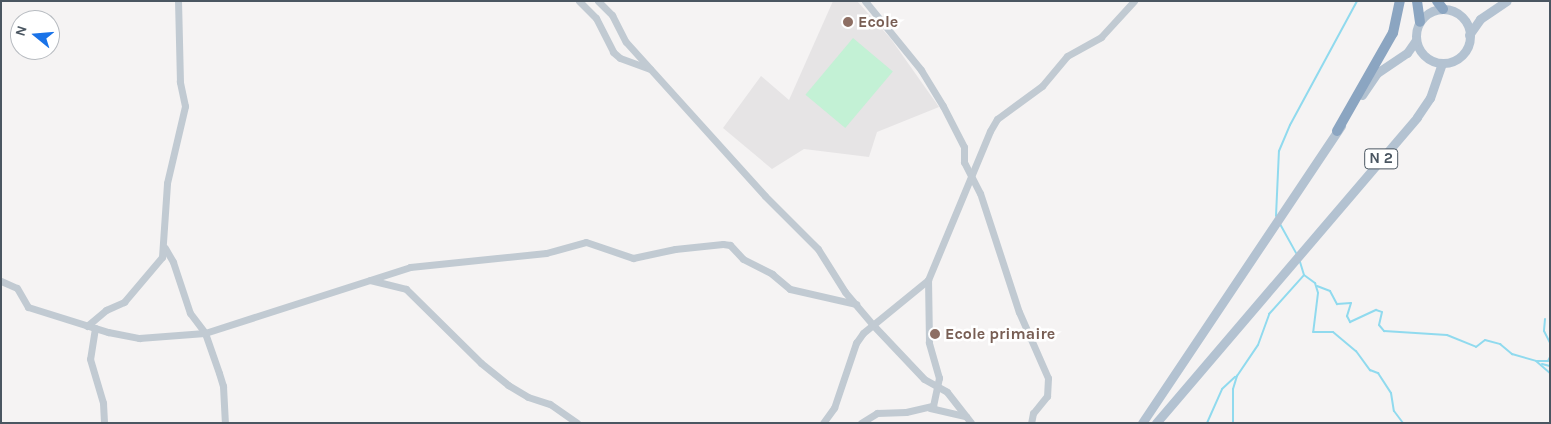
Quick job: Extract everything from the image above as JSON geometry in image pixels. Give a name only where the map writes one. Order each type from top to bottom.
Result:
[{"type":"highway","points":[[1337,132],[1393,33],[1400,1]]},
{"type":"highway","points":[[1417,1],[1420,22]]},
{"type":"main road","points":[[1416,40],[1427,57],[1442,63],[1451,61],[1464,51],[1469,34],[1480,19],[1507,1]]},
{"type":"main road","points":[[1142,423],[1287,210],[1377,73],[1407,53],[1416,40],[1420,22],[1442,4],[1462,18],[1469,34]]},
{"type":"main road","name":"N 2","points":[[1156,423],[1425,107],[1442,63]]},
{"type":"street","points":[[104,423],[103,404],[90,359],[91,327],[106,310],[124,302],[162,257],[165,248],[167,183],[185,106],[180,82],[178,1]]},
{"type":"street","points":[[579,1],[596,18],[607,43],[620,58],[652,70]]},
{"type":"street","points":[[598,1],[612,15],[626,42],[765,196],[813,243],[873,325],[924,379],[947,392],[971,423]]},
{"type":"street","points":[[866,1],[920,70],[944,106],[962,142],[964,162],[971,174],[996,236],[1019,312],[1048,378],[1047,396],[1032,413],[1031,423]]},
{"type":"street","points":[[930,408],[935,403],[939,378],[929,342],[928,280],[971,174],[997,119],[1042,86],[1067,56],[1101,37],[1134,1]]},
{"type":"street","points":[[1,281],[17,288],[28,307],[91,327],[138,338],[205,332],[410,267],[546,253],[586,242],[633,258],[675,249],[723,244],[730,245],[743,259],[772,274],[790,289],[828,300],[856,304]]},
{"type":"street","points":[[165,248],[173,262],[190,313],[205,332],[223,386],[225,423]]},
{"type":"street","points":[[369,280],[406,289],[481,363],[508,385],[528,397],[550,404],[578,423]]},
{"type":"street","points":[[823,423],[834,408],[856,342],[873,325],[928,280]]},
{"type":"street","points":[[861,423],[877,412],[930,408],[966,416]]},
{"type":"shaded area","points":[[833,1],[857,1],[891,39],[939,107],[877,132],[869,157],[804,149],[772,169],[723,128],[761,76],[789,100]]},
{"type":"green space","points":[[853,38],[893,71],[845,128],[805,95]]},
{"type":"waterway","points":[[1276,216],[1279,151],[1290,125],[1357,1]]},
{"type":"waterway","points":[[1280,224],[1296,253]]},
{"type":"waterway","points":[[1233,423],[1233,389],[1237,376],[1258,345],[1269,314],[1304,275],[1299,259]]},
{"type":"waterway","points":[[1304,275],[1315,283],[1318,293],[1313,332],[1333,332],[1356,351],[1370,370],[1378,373],[1391,393],[1394,411],[1403,423]]},
{"type":"waterway","points":[[1317,286],[1330,291],[1337,304],[1351,303],[1347,316],[1350,322],[1376,310],[1382,312],[1379,325],[1384,331],[1447,335],[1476,347],[1485,340],[1500,344],[1512,354],[1536,361],[1550,373]]},
{"type":"waterway","points":[[1545,319],[1544,331],[1550,343]]},
{"type":"waterway","points":[[1537,361],[1548,361],[1550,357]]},
{"type":"waterway","points":[[1542,364],[1550,366]]},
{"type":"waterway","points":[[1207,423],[1222,389],[1235,377]]},
{"type":"place","name":"Ecole","points":[[848,22]]},
{"type":"place","name":"Ecole primaire","points":[[935,334]]}]
